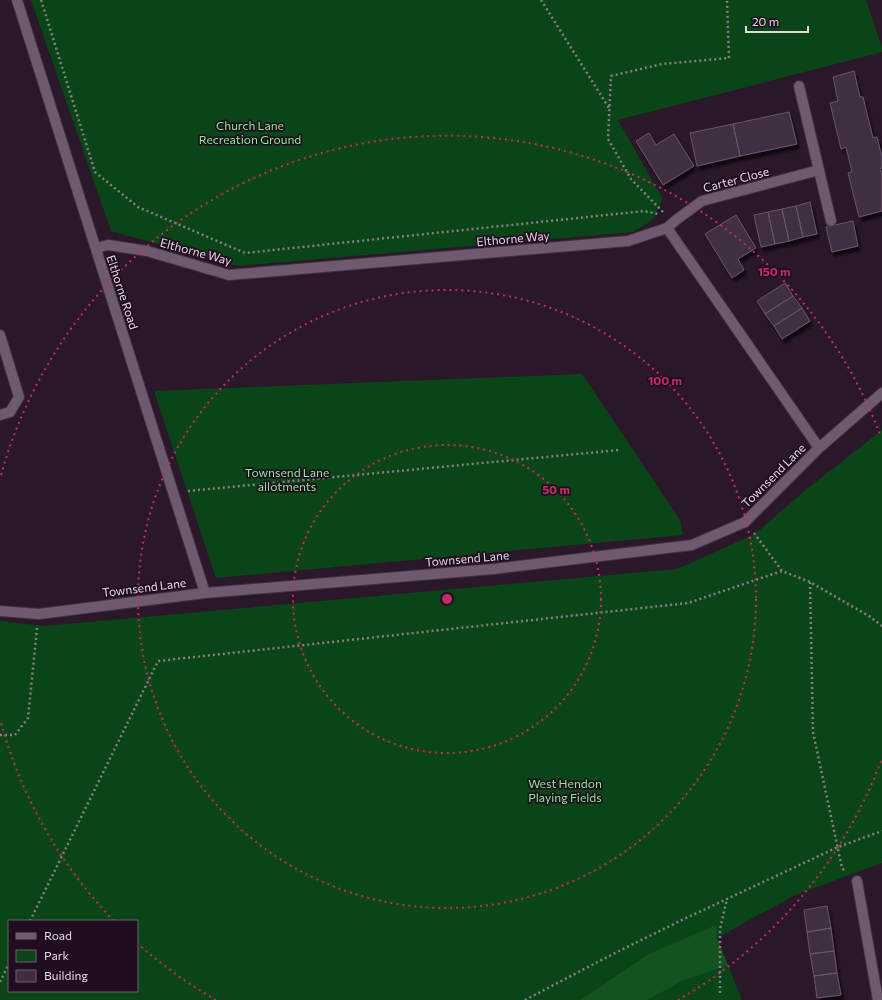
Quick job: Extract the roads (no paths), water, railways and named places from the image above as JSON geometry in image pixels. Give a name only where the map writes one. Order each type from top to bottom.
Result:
[{"type":"street","name":"Elthorne Road","points":[[16,0],[205,593]]},
{"type":"street","points":[[799,86],[832,221]]},
{"type":"street","name":"Carter Close","points":[[666,228],[672,218],[702,201],[819,170]]},
{"type":"street","name":"Elthorne Way","points":[[96,248],[108,245],[147,251],[229,275],[628,242],[666,228]]},
{"type":"street","points":[[666,228],[819,448]]},
{"type":"street","points":[[0,335],[19,397],[10,412],[0,415]]},
{"type":"street","name":"Townsend Lane","points":[[0,611],[39,614],[205,593],[494,569],[692,545],[745,522],[819,448],[882,394]]},
{"type":"street","points":[[857,882],[878,1000]]},
{"type":"park label","name":"Church Lane Recreation Ground","points":[[250,132]]},
{"type":"park label","name":"Townsend Lane allotments","points":[[287,479]]},
{"type":"park label","name":"West Hendon Playing Fields","points":[[565,790]]}]
